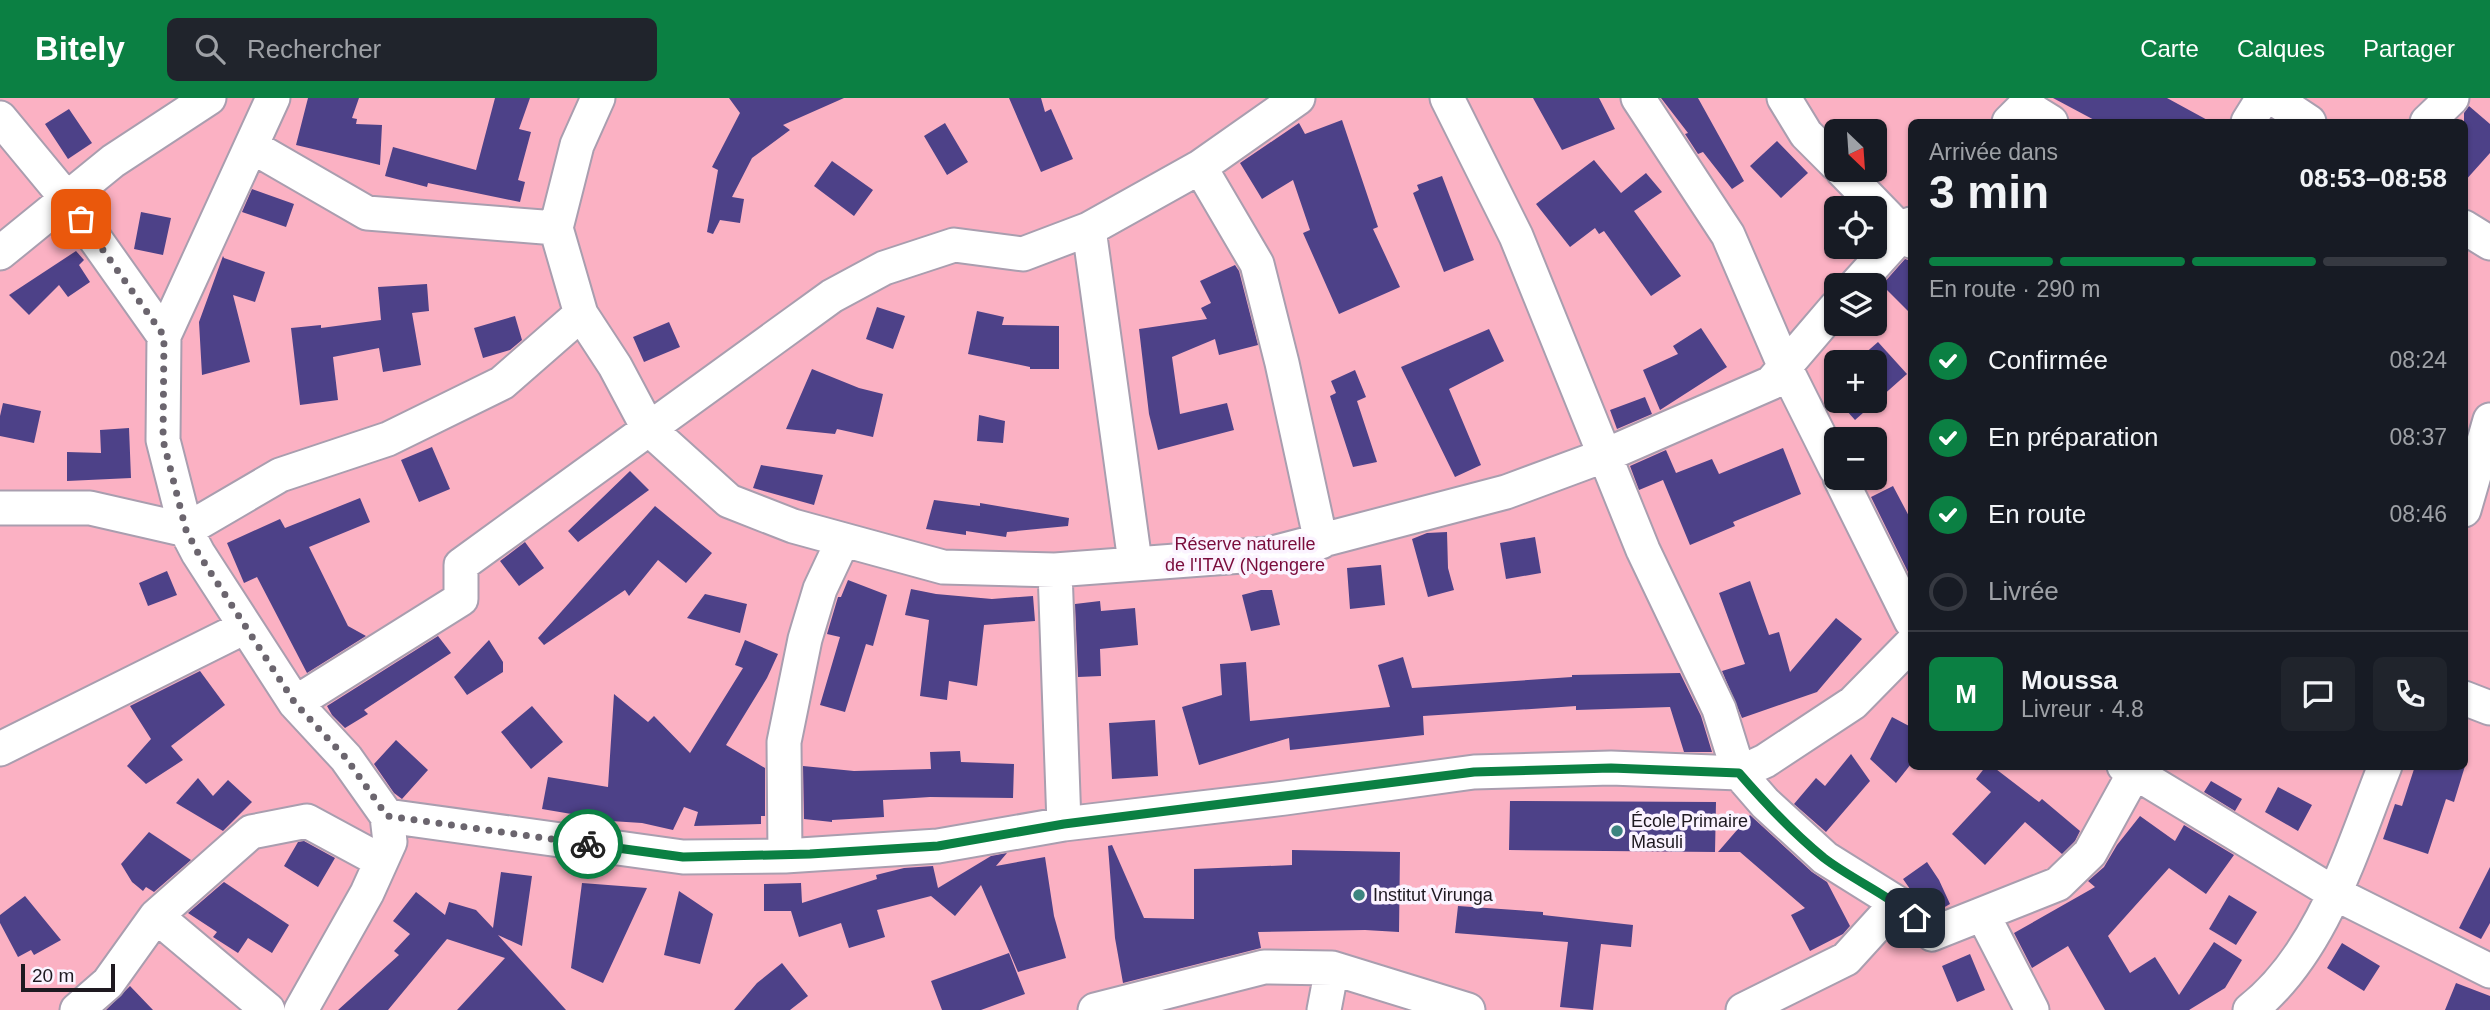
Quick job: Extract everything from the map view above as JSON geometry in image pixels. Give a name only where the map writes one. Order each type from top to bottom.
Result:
[{"type":"street","points":[[0,253],[113,161],[209,98]]},
{"type":"street","points":[[273,98],[164,336],[163,440],[186,530],[295,703],[346,758],[387,816],[390,842],[367,893],[301,1010]]},
{"type":"street","points":[[598,98],[577,145],[556,228],[581,314],[615,366],[648,428],[729,501],[793,526],[943,567],[1055,570],[1269,554],[1506,492],[1606,455],[1771,383],[1824,320]]},
{"type":"street","points":[[295,703],[461,599],[461,565],[832,296],[884,268],[954,245],[1023,254],[1089,229],[1200,167],[1259,108],[1298,98]]},
{"type":"street","points":[[1447,98],[1516,236],[1643,550],[1719,709],[1739,773],[1765,803],[1825,858],[1897,903],[1932,934],[2058,884],[2090,853],[2132,770]]},
{"type":"street","points":[[1638,98],[1728,235],[1784,365],[1824,445]]},
{"type":"street","points":[[1784,98],[1807,134],[1824,152]]},
{"type":"street","points":[[2251,119],[2263,98]]},
{"type":"street","points":[[2273,98],[2304,119]]},
{"type":"street","points":[[2430,119],[2452,98]]},
{"type":"street","points":[[0,118],[67,199],[164,336]]},
{"type":"street","points":[[251,146],[368,213],[556,228]]},
{"type":"street","points":[[1200,167],[1256,264],[1282,363],[1321,542]]},
{"type":"street","points":[[1855,182],[1908,232],[1868,273]]},
{"type":"street","points":[[1089,229],[1135,562]]},
{"type":"street","points":[[2468,229],[2490,243]]},
{"type":"street","points":[[0,508],[90,508],[186,530],[280,475],[388,439],[502,383],[581,314]]},
{"type":"street","points":[[2473,488],[2490,420]]},
{"type":"street","points":[[1846,490],[1908,615]]},
{"type":"street","points":[[785,856],[783,742],[816,601],[843,540]]},
{"type":"street","points":[[1055,570],[1064,824]]},
{"type":"street","points":[[0,749],[245,627]]},
{"type":"street","points":[[387,816],[683,857],[785,856],[938,846],[1064,824],[1474,772],[1611,768],[1739,773],[1765,761],[1853,703],[1908,647]]},
{"type":"street","points":[[2468,700],[2490,708]]},
{"type":"street","points":[[2134,770],[2334,893],[2490,971]]},
{"type":"street","points":[[2250,1010],[2269,995],[2300,959],[2334,893],[2383,770]]},
{"type":"street","points":[[78,1010],[108,983],[156,916],[251,832],[307,821],[381,861]]},
{"type":"street","points":[[1743,1010],[1846,959],[1897,903]]},
{"type":"street","points":[[1983,915],[2032,1010]]},
{"type":"street","points":[[156,916],[268,1010]]},
{"type":"street","points":[[1095,1010],[1264,967],[1332,968],[1468,1010]]},
{"type":"street","points":[[1324,1010],[1332,968]]},
{"type":"green space","name":"Réserve naturelle de l'ITAV (Ngengere","points":[[0,98],[2490,98],[2490,1010],[0,1010]]},
{"type":"building","points":[[308,98],[359,98],[352,118],[357,119],[356,124],[382,125],[380,165],[296,145]]},
{"type":"building","points":[[495,98],[530,98],[519,129],[531,132],[518,180],[525,182],[520,202],[428,183],[427,187],[385,176],[393,147],[476,170]]},
{"type":"building","points":[[729,98],[844,98],[783,125],[790,130],[752,158],[732,197],[744,199],[740,223],[720,220],[713,234],[707,232],[718,170],[712,167],[740,113]]},
{"type":"building","points":[[1009,98],[1041,98],[1045,112],[1051,109],[1073,159],[1041,172]]},
{"type":"building","points":[[1533,98],[1599,98],[1615,129],[1562,150]]},
{"type":"building","points":[[1661,98],[1698,98],[1744,181],[1732,189],[1703,152],[1698,154],[1685,134],[1688,133]]},
{"type":"building","points":[[2053,98],[2167,98],[2206,119],[2092,119]]},
{"type":"building","points":[[2469,106],[2490,124],[2490,153],[2468,178],[2468,119],[2464,119],[2464,113]]},
{"type":"building","points":[[69,109],[92,143],[68,159],[45,124]]},
{"type":"building","points":[[1342,120],[1378,227],[1373,229],[1400,287],[1339,314],[1303,233],[1310,230],[1293,180],[1262,199],[1240,163],[1299,123],[1305,134]]},
{"type":"building","points":[[945,123],[968,162],[947,175],[924,136]]},
{"type":"building","points":[[1777,141],[1808,173],[1781,198],[1750,166]]},
{"type":"building","points":[[1594,160],[1621,193],[1646,173],[1662,192],[1634,211],[1681,276],[1651,296],[1604,231],[1599,234],[1595,228],[1570,247],[1536,204]]},
{"type":"building","points":[[832,161],[873,190],[854,216],[814,186]]},
{"type":"building","points":[[1442,176],[1474,260],[1444,272],[1413,193],[1419,190],[1417,185]]},
{"type":"building","points":[[252,189],[294,204],[286,227],[242,212]]},
{"type":"building","points":[[141,212],[171,218],[163,255],[134,249]]},
{"type":"building","points":[[76,251],[84,260],[79,265],[90,282],[68,297],[59,285],[29,315],[9,295]]},
{"type":"building","points":[[223,256],[265,272],[255,302],[233,295],[250,362],[202,375],[199,322]]},
{"type":"building","points":[[1905,259],[1908,260],[1908,311],[1887,290],[1887,279]]},
{"type":"building","points":[[1235,265],[1239,271],[1258,345],[1219,355],[1215,339],[1172,357],[1180,414],[1227,403],[1234,430],[1158,450],[1149,414],[1139,329],[1207,319],[1201,308],[1211,303],[1200,281]]},
{"type":"building","points":[[427,284],[429,311],[412,313],[421,365],[383,372],[379,348],[333,357],[338,400],[300,405],[291,328],[321,325],[321,328],[381,320],[378,287]]},
{"type":"building","points":[[877,307],[905,316],[893,349],[866,339]]},
{"type":"building","points":[[977,311],[1004,317],[1002,325],[1059,326],[1059,369],[1030,369],[968,354]]},
{"type":"building","points":[[515,316],[522,340],[510,350],[483,358],[474,328]]},
{"type":"building","points":[[669,322],[680,347],[644,362],[633,337]]},
{"type":"building","points":[[1701,328],[1727,367],[1660,410],[1643,370],[1678,354],[1673,346]]},
{"type":"building","points":[[1489,329],[1504,361],[1449,389],[1481,465],[1455,477],[1401,367]]},
{"type":"building","points":[[1878,342],[1885,350],[1869,350]]},
{"type":"building","points":[[1887,352],[1907,374],[1887,392]]},
{"type":"building","points":[[812,369],[859,388],[883,394],[873,437],[837,429],[835,434],[786,429]]},
{"type":"building","points":[[1355,370],[1366,397],[1357,401],[1377,462],[1353,467],[1330,396],[1336,393],[1331,381]]},
{"type":"building","points":[[1645,397],[1652,414],[1617,429],[1610,410]]},
{"type":"building","points":[[3,403],[41,411],[34,443],[0,436]]},
{"type":"building","points":[[1849,413],[1863,413],[1855,420]]},
{"type":"building","points":[[979,415],[1005,421],[1003,443],[977,441]]},
{"type":"building","points":[[129,428],[131,478],[67,481],[67,452],[101,453],[100,430]]},
{"type":"building","points":[[432,447],[450,489],[419,502],[401,460]]},
{"type":"building","points":[[1783,448],[1801,494],[1733,522],[1735,526],[1690,545],[1663,480],[1639,490],[1630,466],[1666,450],[1676,473],[1712,459],[1719,474]]},
{"type":"building","points":[[761,465],[823,475],[814,505],[753,488]]},
{"type":"building","points":[[630,471],[649,490],[578,542],[568,531]]},
{"type":"building","points":[[1893,486],[1908,514],[1908,572],[1871,497]]},
{"type":"building","points":[[360,498],[370,522],[309,547],[348,626],[366,636],[307,673],[257,577],[244,583],[227,543],[280,519],[285,528]]},
{"type":"building","points":[[934,500],[980,506],[980,503],[1069,518],[1068,526],[1007,532],[1006,537],[926,529]]},
{"type":"building","points":[[655,506],[712,553],[686,583],[658,560],[629,596],[625,590],[544,645],[538,638]]},
{"type":"building","points":[[1447,532],[1448,568],[1454,590],[1428,597],[1412,539],[1427,533]]},
{"type":"building","points":[[1535,537],[1541,573],[1506,579],[1500,543]]},
{"type":"building","points":[[525,542],[544,568],[519,586],[500,561]]},
{"type":"building","points":[[1381,565],[1385,605],[1350,609],[1347,568]]},
{"type":"building","points":[[167,571],[177,595],[148,606],[139,583]]},
{"type":"building","points":[[848,580],[887,595],[873,646],[866,644],[845,712],[820,705],[840,637],[827,634],[838,597],[841,597]]},
{"type":"building","points":[[1750,581],[1769,635],[1779,632],[1790,672],[1836,618],[1862,639],[1817,692],[1742,718],[1722,671],[1745,664],[1719,593]]},
{"type":"building","points":[[911,589],[992,599],[1033,596],[1035,621],[984,625],[977,686],[949,681],[947,700],[920,696],[929,620],[905,615]]},
{"type":"building","points":[[1272,590],[1280,625],[1251,631],[1242,595]]},
{"type":"building","points":[[705,594],[747,604],[740,633],[687,618]]},
{"type":"building","points":[[1100,601],[1101,611],[1135,608],[1138,645],[1100,649],[1101,676],[1078,677],[1075,604]]},
{"type":"building","points":[[438,636],[451,653],[364,710],[368,714],[345,728],[332,715],[327,706]]},
{"type":"building","points":[[489,640],[503,662],[503,672],[467,695],[454,677]]},
{"type":"building","points":[[745,640],[778,654],[767,678],[726,745],[765,768],[765,816],[761,816],[761,824],[694,826],[698,812],[684,807],[673,830],[642,823],[595,820],[542,809],[548,777],[608,787],[614,694],[648,722],[654,716],[690,753],[743,668],[735,665]]},
{"type":"building","points":[[1403,657],[1412,688],[1572,675],[1680,673],[1701,716],[1712,752],[1684,752],[1670,707],[1576,710],[1576,706],[1423,716],[1424,735],[1290,750],[1289,738],[1199,765],[1182,707],[1222,695],[1220,664],[1246,662],[1250,721],[1390,707],[1378,665]]},
{"type":"building","points":[[200,671],[225,705],[171,746],[183,760],[146,784],[127,766],[151,739],[130,706]]},
{"type":"building","points":[[532,706],[563,742],[531,769],[501,732]]},
{"type":"building","points":[[1892,717],[1908,725],[1908,768],[1896,783],[1870,759]]},
{"type":"building","points":[[1155,720],[1158,776],[1112,779],[1109,723]]},
{"type":"building","points":[[396,740],[428,770],[402,799],[394,793],[374,764]]},
{"type":"building","points":[[960,751],[961,762],[1014,764],[1013,798],[930,797],[883,800],[884,817],[832,822],[804,819],[803,766],[854,771],[931,769],[930,752]]},
{"type":"building","points":[[1851,754],[1870,781],[1826,832],[1794,804],[1816,778],[1825,786]]},
{"type":"building","points":[[1983,770],[1997,770],[2039,802],[2042,799],[2080,831],[2075,841],[2062,854],[2025,822],[1985,865],[1952,834],[1991,792],[1976,779]]},
{"type":"building","points":[[2414,770],[2464,770],[2454,802],[2446,799],[2428,854],[2383,839],[2395,804],[2402,806]]},
{"type":"building","points":[[198,778],[213,796],[228,780],[252,802],[223,831],[176,803]]},
{"type":"building","points":[[2211,781],[2242,799],[2235,811],[2204,792]]},
{"type":"building","points":[[2278,787],[2312,805],[2298,831],[2265,812]]},
{"type":"building","points":[[1510,801],[1716,802],[1715,852],[1509,850]]},
{"type":"building","points":[[1750,815],[1812,872],[1827,882],[1850,926],[1843,934],[1810,951],[1791,915],[1805,908],[1740,852],[1718,852]]},
{"type":"building","points":[[2140,816],[2175,841],[2184,825],[2234,855],[2206,894],[2169,868],[2108,936],[2130,973],[2155,957],[2179,995],[2214,942],[2242,960],[2225,988],[2189,1010],[2105,1010],[2068,946],[2032,968],[2014,933],[2095,887],[2088,881],[2104,867]]},
{"type":"building","points":[[149,832],[191,860],[154,892],[146,887],[143,891],[132,882],[121,864]]},
{"type":"building","points":[[304,841],[335,858],[318,887],[284,866],[298,842]]},
{"type":"building","points":[[1112,845],[1144,918],[1194,919],[1194,869],[1292,865],[1292,850],[1400,852],[1399,932],[1258,932],[1261,948],[1123,983],[1115,938],[1108,846]]},
{"type":"building","points":[[1007,853],[996,866],[1045,857],[1054,916],[1066,958],[1018,972],[981,885],[955,916],[931,896],[877,910],[885,937],[849,948],[841,923],[799,937],[791,911],[764,911],[764,884],[801,883],[802,903],[877,879],[876,875],[904,868],[933,866],[938,888],[991,856]]},
{"type":"building","points":[[1927,862],[1950,904],[1936,912],[1910,889],[1903,879]]},
{"type":"building","points":[[2490,867],[2490,923],[2481,939],[2459,928]]},
{"type":"building","points":[[501,872],[532,876],[522,946],[498,935],[566,1010],[457,1010],[505,958],[447,939],[388,1010],[338,1010],[399,955],[394,951],[410,934],[393,921],[416,892],[445,915],[449,902],[476,910],[493,928]]},
{"type":"building","points":[[224,882],[289,925],[272,953],[248,938],[238,953],[213,937],[217,932],[188,913]]},
{"type":"building","points":[[582,883],[647,888],[603,983],[571,968]]},
{"type":"building","points":[[679,891],[713,914],[700,964],[664,955]]},
{"type":"building","points":[[2229,895],[2257,912],[2236,945],[2209,929]]},
{"type":"building","points":[[25,896],[61,940],[34,955],[31,950],[18,957],[0,923],[0,915]]},
{"type":"building","points":[[1458,906],[1543,912],[1543,915],[1633,925],[1631,947],[1601,944],[1593,1010],[1560,1007],[1568,942],[1455,933]]},
{"type":"building","points":[[2342,943],[2380,966],[2364,991],[2327,968]]},
{"type":"building","points":[[1009,953],[1025,994],[981,1010],[942,1010],[931,981]]},
{"type":"building","points":[[1970,954],[1985,990],[1957,1002],[1942,966]]},
{"type":"building","points":[[782,963],[808,996],[790,1010],[734,1010],[757,983]]},
{"type":"building","points":[[2456,983],[2490,996],[2490,1010],[2445,1010]]},
{"type":"building","points":[[130,986],[153,1010],[106,1010]]},
{"type":"way so far","points":[[81,219],[164,336],[163,440],[186,530],[198,553],[295,703],[346,758],[387,816],[588,844]]},
{"type":"place","name":"École Primaire Masuli","points":[[1617,831]]},
{"type":"place","name":"Institut Virunga","points":[[1359,895]]},
{"type":"route","points":[[588,844],[683,857],[785,856],[938,846],[1064,824],[1474,772],[1611,768],[1739,773],[1765,803],[1825,858],[1897,903],[1915,918]]}]
